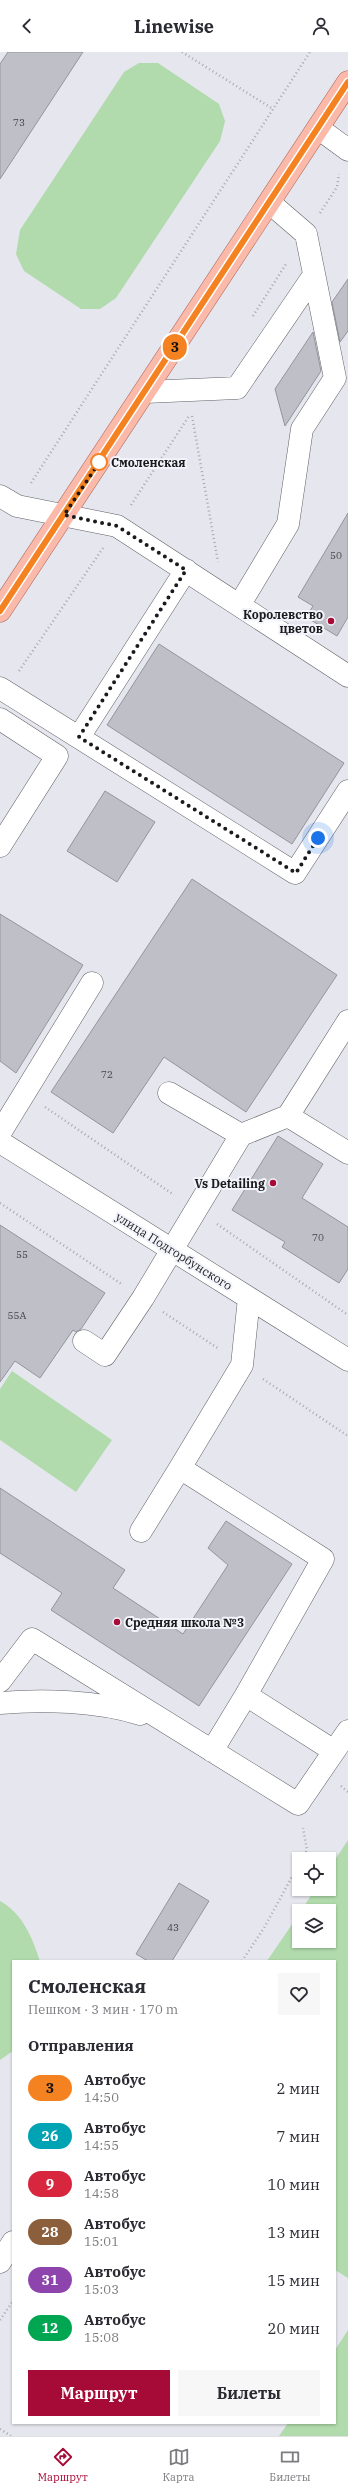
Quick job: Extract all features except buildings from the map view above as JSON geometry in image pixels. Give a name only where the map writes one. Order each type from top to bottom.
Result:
[{"type":"main road","points":[[0,611],[270,203],[348,82]]},
{"type":"street","points":[[318,128],[346,148]]},
{"type":"street","points":[[270,203],[306,234],[335,378]]},
{"type":"street","points":[[145,392],[237,388],[314,275]]},
{"type":"street","points":[[232,599],[288,524],[302,429],[348,358]]},
{"type":"street","points":[[8,501],[117,526],[232,599],[348,676]]},
{"type":"street","points":[[79,737],[186,570]]},
{"type":"street","points":[[3,690],[296,873],[348,791]]},
{"type":"street","points":[[0,719],[57,756],[0,846]]},
{"type":"street","points":[[0,1133],[92,983]]},
{"type":"street","points":[[84,1341],[105,1355],[142,1298],[241,1135],[288,1116],[348,1021]]},
{"type":"street","points":[[169,1093],[241,1135]]},
{"type":"street","points":[[288,1116],[348,1153]]},
{"type":"street","name":"улица Подгорбунского","points":[[0,1142],[348,1360]]},
{"type":"street","points":[[141,1531],[242,1365],[248,1298]]},
{"type":"street","points":[[180,1468],[323,1559],[246,1695],[212,1751]]},
{"type":"street","points":[[0,1680],[32,1639],[298,1804],[348,1731]]},
{"type":"street","points":[[246,1695],[334,1751]]},
{"type":"street","points":[[0,1703],[27,1701],[103,1704],[164,1721]]},
{"type":"street","points":[[0,2262],[12,2244]]},
{"type":"path","points":[[182,52],[273,109]]},
{"type":"path","points":[[8,501],[310,52]]},
{"type":"path","points":[[252,318],[337,187],[346,148]]},
{"type":"path","points":[[3,690],[117,526],[191,412],[232,599]]},
{"type":"path","points":[[0,1203],[348,1436]]},
{"type":"path","points":[[298,1804],[307,1850],[306,1852]]},
{"type":"path","points":[[243,1960],[264,1928],[292,1877]]},
{"type":"path","points":[[0,2320],[12,2302]]},
{"type":"path","points":[[0,2429],[11,2436]]},
{"type":"green space","points":[[139,63],[158,63],[219,104],[225,121],[220,141],[116,298],[100,309],[81,309],[24,271],[16,254],[20,230],[124,72]]},
{"type":"green space","points":[[12,1371],[112,1440],[76,1492],[0,1440],[0,1389]]},
{"type":"green space","points":[[348,1840],[348,2278],[336,2271],[336,1960],[268,1960],[292,1924],[292,1948],[336,1948],[336,1904],[305,1904],[311,1896],[336,1896],[336,1858]]},
{"type":"green space","points":[[0,1901],[15,1912],[21,1919],[34,1943],[40,1960],[12,1960],[12,2052],[0,2060]]},
{"type":"green space","points":[[348,2330],[348,2436],[279,2436],[287,2424],[336,2424],[336,2348]]},
{"type":"bus line","name":"3","points":[[0,611],[270,203],[348,82]]},
{"type":"place","name":"Смоленская","points":[[99,462]]},
{"type":"place","name":"Королевство цветов","points":[[331,621]]},
{"type":"place","name":"Vs Detailing","points":[[273,1183]]},
{"type":"place","name":"Средняя школа №3","points":[[117,1622]]},
{"type":"route","points":[[99,462],[101,460],[64,515],[117,526],[186,570],[79,737],[296,873],[318,838]]}]
